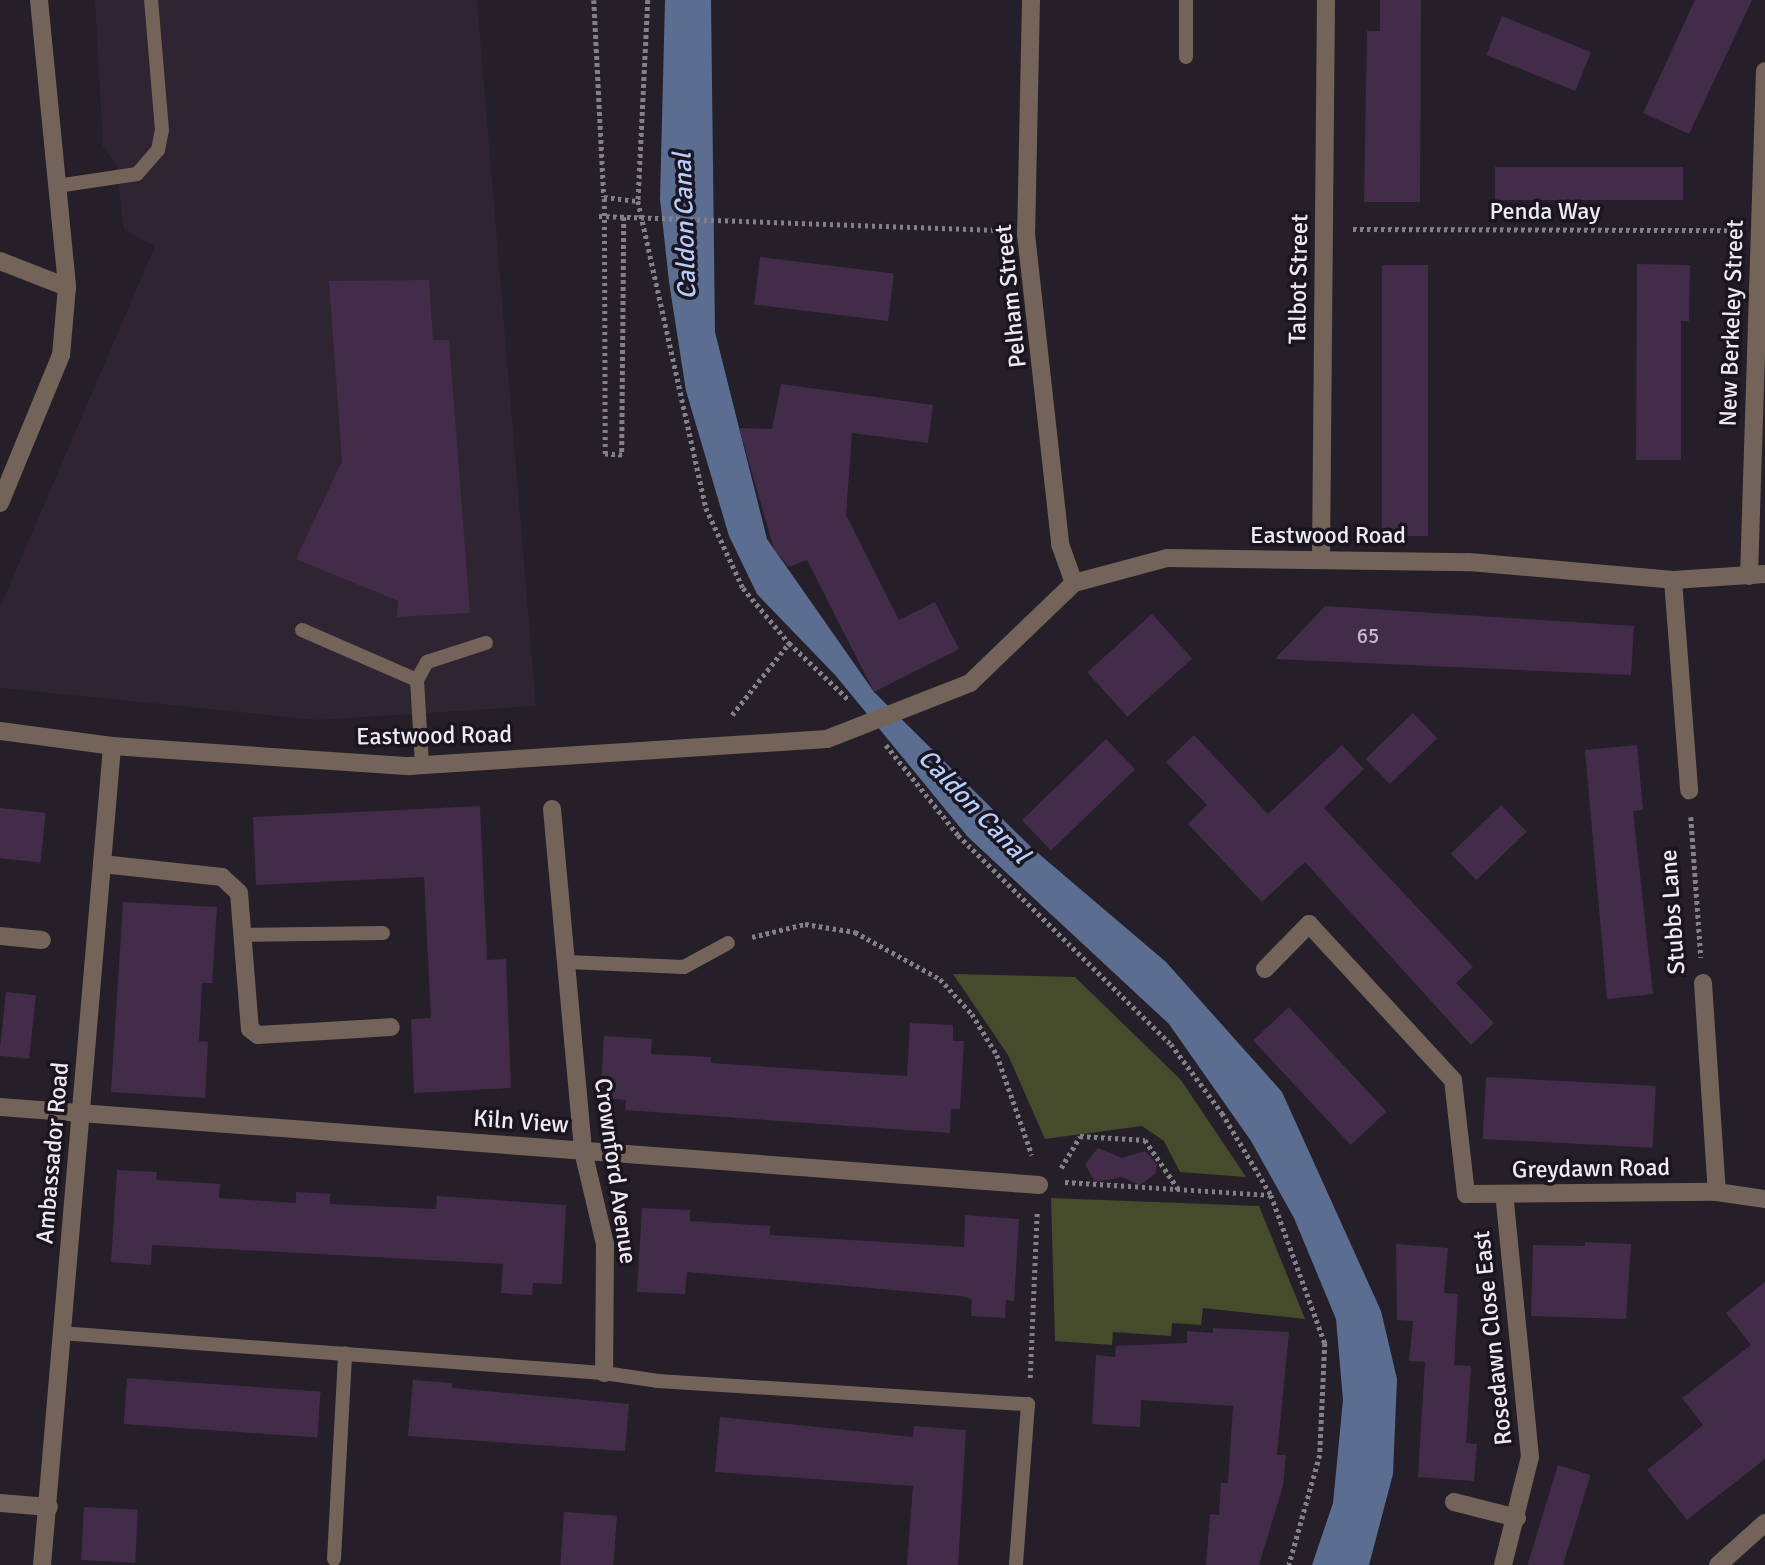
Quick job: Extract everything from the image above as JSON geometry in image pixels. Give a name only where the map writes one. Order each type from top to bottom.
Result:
[{"type":"street","points":[[0,503],[61,355],[67,287],[39,0]]},
{"type":"street","name":"Pelham Street","points":[[1031,0],[1026,234],[1060,544],[1074,583]]},
{"type":"street","name":"Talbot Street","points":[[1321,559],[1326,0]]},
{"type":"street","name":"New Berkeley Street","points":[[1757,575],[1759,230],[1765,71]]},
{"type":"street","points":[[0,261],[67,287]]},
{"type":"street","name":"Eastwood Road","points":[[0,731],[112,747],[422,765],[705,749],[827,739],[937,699],[970,683],[1074,583],[1167,558],[1469,562],[1673,580],[1757,575]]},
{"type":"street","points":[[1673,580],[1689,790]]},
{"type":"street","name":"Ambassador Road","points":[[42,1565],[112,747]]},
{"type":"street","name":"Crownford Avenue","points":[[552,809],[583,1151],[605,1244],[604,1373]]},
{"type":"street","points":[[102,864],[222,877],[239,893],[245,935],[250,1029],[258,1035],[391,1027]]},
{"type":"street","name":"Greydawn Road","points":[[1265,969],[1309,923],[1453,1080],[1466,1194],[1717,1192]]},
{"type":"street","points":[[0,936],[42,940]]},
{"type":"street","name":"Stubbs Lane","points":[[1703,983],[1717,1192]]},
{"type":"street","name":"Kiln View","points":[[0,1107],[1039,1185]]},
{"type":"street","points":[[1717,1192],[1765,1199]]},
{"type":"street","name":"Rosedawn Close East","points":[[1503,1565],[1517,1518],[1530,1457],[1504,1194]]},
{"type":"street","points":[[0,1503],[49,1507]]},
{"type":"street","points":[[1454,1503],[1517,1518]]},
{"type":"street","points":[[1718,1565],[1765,1523]]},
{"type":"lane","points":[[57,186],[138,174],[158,150],[162,131],[151,0]]},
{"type":"lane","points":[[1186,0],[1186,57]]},
{"type":"lane","points":[[302,630],[417,680]]},
{"type":"lane","points":[[422,765],[417,680],[427,662],[486,643]]},
{"type":"lane","points":[[245,935],[383,933]]},
{"type":"lane","points":[[567,962],[684,967],[727,943]]},
{"type":"lane","points":[[60,1332],[604,1373],[658,1381],[1028,1404],[1016,1565]]},
{"type":"lane","points":[[334,1559],[345,1353]]},
{"type":"path","points":[[594,0],[604,198],[605,454],[622,455],[624,217]]},
{"type":"path","points":[[648,0],[638,201],[706,508],[743,588],[789,643],[851,702]]},
{"type":"path","points":[[604,198],[638,201]]},
{"type":"path","points":[[599,216],[977,227],[1026,234]]},
{"type":"path","name":"Penda Way","points":[[1324,229],[1759,230]]},
{"type":"path","points":[[705,749],[789,643]]},
{"type":"path","points":[[876,733],[958,835],[1171,1044],[1222,1113],[1270,1195],[1325,1343],[1320,1455],[1289,1565]]},
{"type":"path","name":"Stubbs Lane","points":[[1689,790],[1703,983]]},
{"type":"path","points":[[727,943],[805,923],[855,932],[940,979],[971,1014],[997,1055],[1027,1133],[1039,1185],[1028,1404]]},
{"type":"path","points":[[1179,1190],[1145,1140],[1080,1136],[1053,1181],[1179,1190],[1270,1195]]},
{"type":"shaded area","points":[[95,0],[477,0],[536,706],[317,720],[0,688],[0,607],[155,246],[124,230],[116,164],[103,148]]},
{"type":"green space","points":[[953,974],[1075,977],[1181,1080],[1246,1177],[1180,1172],[1164,1141],[1142,1126],[1045,1139],[1008,1055]]},
{"type":"green space","points":[[1051,1198],[1259,1206],[1305,1319],[1203,1308],[1201,1325],[1172,1323],[1171,1336],[1113,1332],[1112,1345],[1055,1341]]},
{"type":"water","name":"Caldon Canal","points":[[665,0],[711,0],[715,332],[767,539],[874,692],[1032,848],[1166,962],[1282,1092],[1381,1311],[1397,1379],[1393,1474],[1369,1565],[1312,1565],[1333,1503],[1343,1400],[1336,1319],[1294,1218],[1251,1141],[1169,1024],[968,837],[836,676],[757,594],[729,536],[686,391],[669,282],[660,199]]},
{"type":"building","points":[[1380,0],[1421,0],[1420,202],[1364,202],[1367,31],[1380,31]]},
{"type":"building","points":[[1695,0],[1752,0],[1689,134],[1643,113]]},
{"type":"building","points":[[1502,16],[1591,52],[1575,91],[1486,55]]},
{"type":"building","points":[[1495,167],[1683,167],[1683,200],[1495,200]]},
{"type":"building","points":[[760,257],[894,273],[888,321],[754,305]]},
{"type":"building","points":[[1637,264],[1690,265],[1689,321],[1681,321],[1681,460],[1636,460]]},
{"type":"building","points":[[1382,265],[1428,265],[1428,536],[1382,536]]},
{"type":"building","points":[[429,280],[433,340],[449,340],[470,613],[397,617],[398,601],[296,559],[342,461],[329,281]]},
{"type":"building","points":[[781,384],[933,405],[928,443],[852,433],[846,515],[899,620],[935,602],[959,649],[874,692],[807,560],[789,567],[774,549],[739,428],[772,429]]},
{"type":"building","points":[[1325,606],[1634,626],[1631,675],[1275,659]]},
{"type":"building","points":[[1152,614],[1192,659],[1127,717],[1087,672]]},
{"type":"building","points":[[1413,713],[1437,738],[1390,784],[1366,759]]},
{"type":"building","points":[[1194,735],[1268,814],[1342,745],[1364,769],[1324,808],[1473,967],[1456,983],[1494,1023],[1471,1045],[1305,862],[1262,902],[1188,824],[1207,805],[1166,762]]},
{"type":"building","points":[[1106,739],[1135,769],[1051,850],[1022,820]]},
{"type":"building","points":[[1637,745],[1643,810],[1633,811],[1653,994],[1607,999],[1585,750]]},
{"type":"building","points":[[1501,805],[1527,832],[1476,880],[1451,854]]},
{"type":"building","points":[[480,806],[487,960],[506,959],[511,1088],[414,1093],[411,1019],[431,1018],[424,877],[256,885],[253,817]]},
{"type":"building","points":[[0,808],[46,813],[41,863],[0,858]]},
{"type":"building","points":[[123,902],[217,907],[212,983],[202,983],[199,1041],[208,1042],[205,1098],[111,1092]]},
{"type":"building","points":[[6,992],[36,995],[29,1059],[0,1056]]},
{"type":"building","points":[[1289,1007],[1387,1112],[1351,1145],[1253,1040]]},
{"type":"building","points":[[910,1023],[953,1025],[953,1041],[964,1041],[960,1109],[951,1109],[950,1133],[625,1110],[626,1100],[600,1098],[604,1036],[652,1039],[651,1054],[711,1057],[711,1063],[907,1076]]},
{"type":"building","points":[[1486,1077],[1656,1086],[1653,1148],[1483,1139]]},
{"type":"building","points":[[1098,1148],[1122,1158],[1145,1151],[1157,1165],[1155,1174],[1140,1185],[1122,1177],[1095,1182],[1085,1164]]},
{"type":"building","points":[[117,1170],[157,1172],[156,1180],[220,1184],[219,1198],[296,1203],[296,1192],[330,1194],[330,1204],[436,1209],[437,1196],[566,1205],[562,1284],[533,1283],[532,1295],[501,1293],[503,1264],[152,1245],[151,1265],[111,1262]]},
{"type":"building","points":[[642,1208],[690,1210],[690,1221],[770,1226],[770,1235],[964,1247],[965,1215],[1019,1219],[1014,1301],[1006,1300],[1005,1318],[971,1316],[972,1299],[961,1296],[687,1272],[685,1294],[637,1292]]},
{"type":"building","points":[[1585,1242],[1631,1244],[1626,1319],[1531,1316],[1533,1245],[1585,1246]]},
{"type":"building","points":[[1396,1244],[1448,1248],[1444,1293],[1458,1294],[1454,1365],[1471,1366],[1466,1443],[1477,1444],[1474,1481],[1418,1477],[1425,1362],[1409,1361],[1413,1321],[1397,1320]]},
{"type":"building","points":[[1765,1282],[1765,1459],[1687,1520],[1647,1470],[1703,1425],[1682,1398],[1751,1345],[1726,1313]]},
{"type":"building","points":[[1213,1328],[1289,1332],[1277,1455],[1286,1455],[1283,1486],[1259,1565],[1206,1565],[1210,1514],[1219,1515],[1221,1483],[1228,1483],[1233,1406],[1141,1400],[1140,1427],[1092,1424],[1096,1355],[1115,1357],[1116,1346],[1187,1343],[1187,1331],[1213,1333]]},
{"type":"building","points":[[127,1378],[321,1392],[317,1437],[124,1424]]},
{"type":"building","points":[[413,1380],[452,1383],[452,1388],[629,1404],[625,1451],[408,1436]]},
{"type":"building","points":[[720,1417],[913,1437],[914,1426],[966,1430],[958,1565],[907,1565],[913,1486],[715,1472]]},
{"type":"building","points":[[1558,1465],[1591,1475],[1563,1565],[1528,1564]]},
{"type":"building","points":[[84,1507],[138,1510],[135,1563],[81,1560]]},
{"type":"building","points":[[564,1512],[617,1516],[613,1565],[560,1565]]}]
